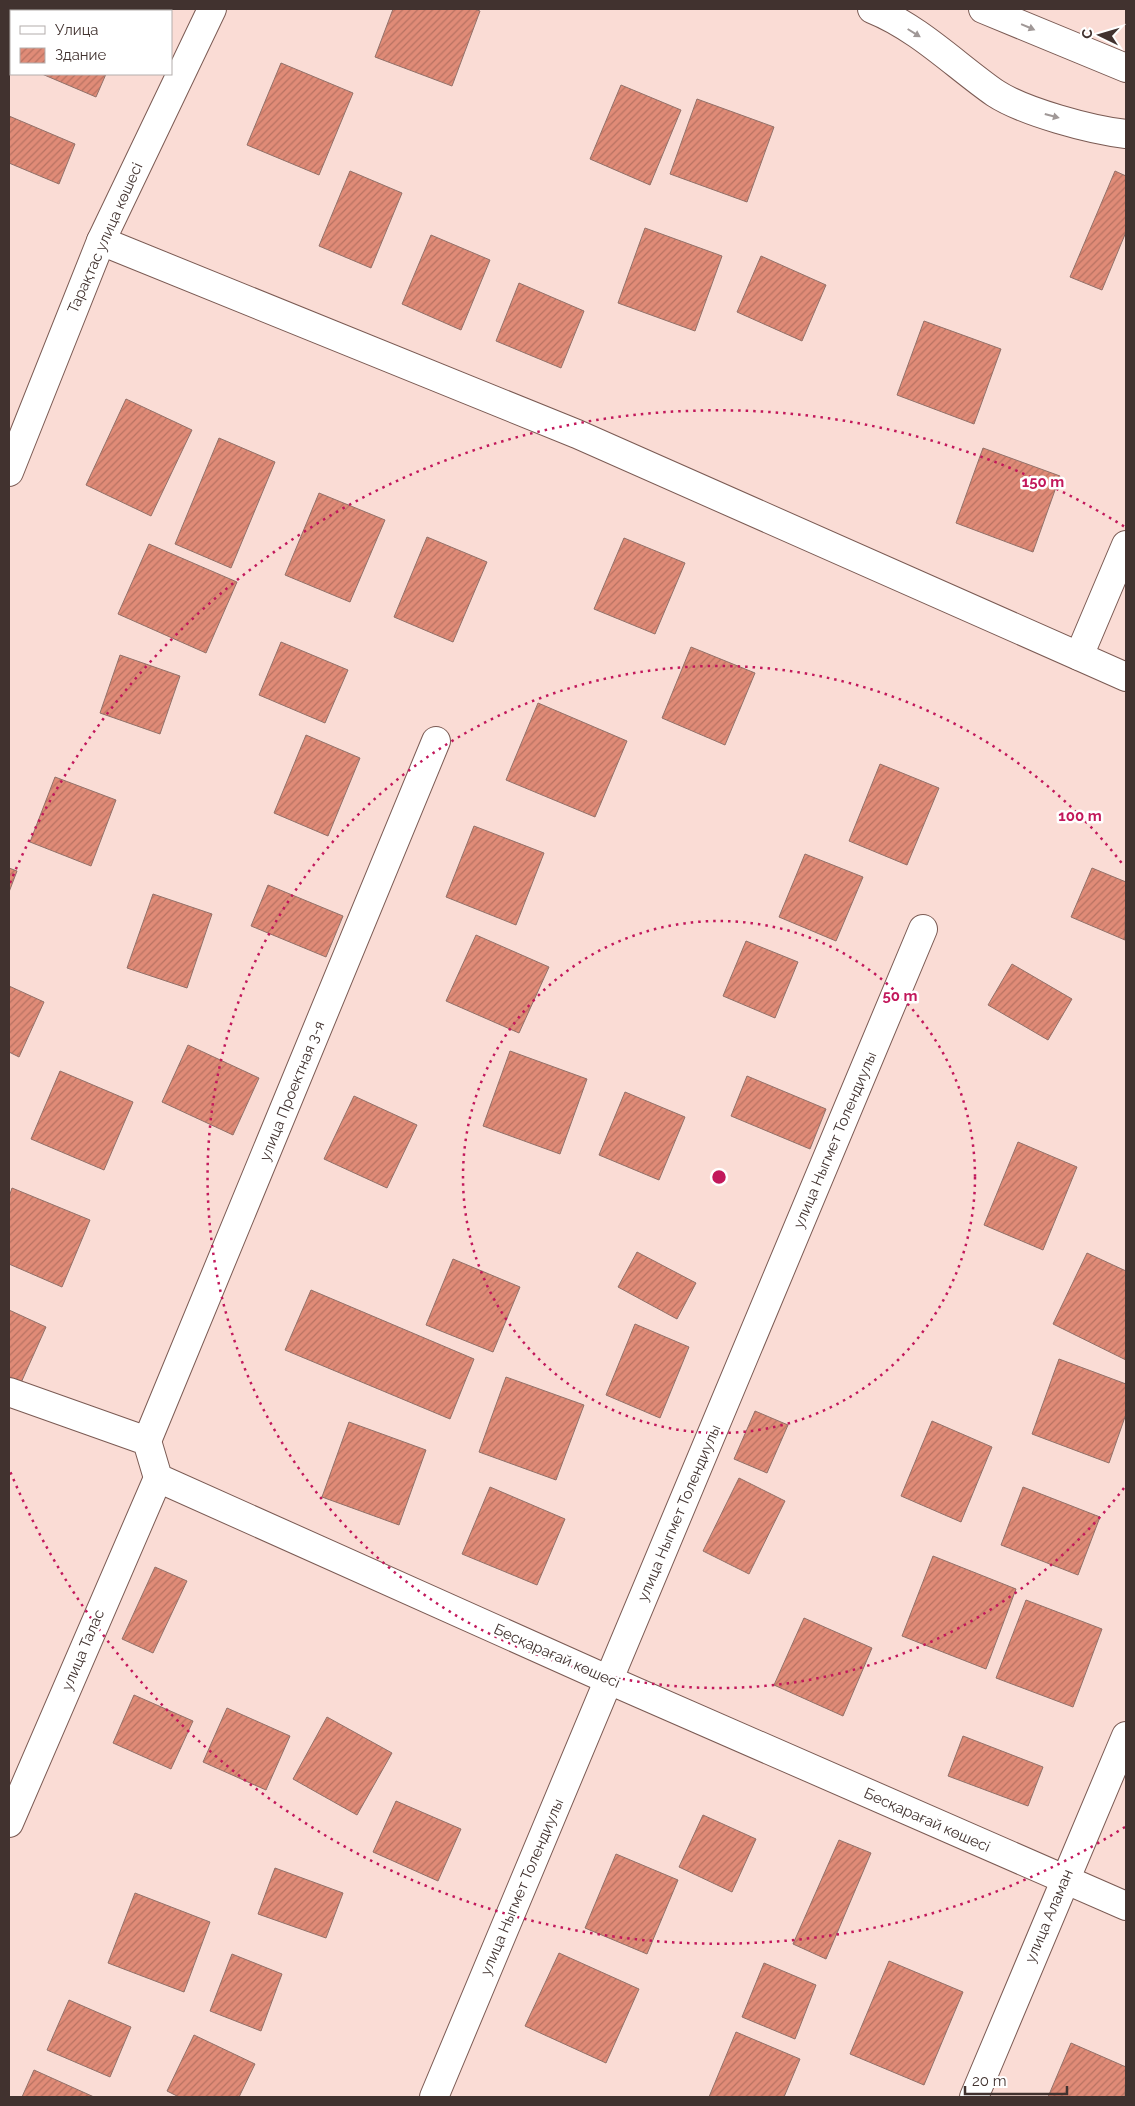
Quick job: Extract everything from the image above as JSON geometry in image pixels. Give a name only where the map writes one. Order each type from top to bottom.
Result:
[{"type":"street","name":"Тарақтас улица көшесі","points":[[9,472],[101,241],[212,9]]},
{"type":"street","points":[[872,9],[944,52],[997,94],[1032,111],[1111,132],[1126,134]]},
{"type":"street","points":[[983,9],[1126,68]]},
{"type":"street","points":[[101,241],[577,434],[1126,677]]},
{"type":"street","points":[[1078,656],[1126,545]]},
{"type":"street","name":"улица Проектная 3-я","points":[[147,1441],[436,741]]},
{"type":"street","name":"улица Ныгмет Толендиулы","points":[[434,2097],[923,929]]},
{"type":"street","points":[[9,1392],[147,1441],[158,1478]]},
{"type":"street","name":"Бесқарағай көшесі","points":[[158,1478],[609,1680],[1126,1906]]},
{"type":"street","name":"улица Талас","points":[[9,1823],[158,1478]]},
{"type":"street","name":"улица Аламан","points":[[974,2097],[1126,1736]]},
{"type":"building","points":[[112,9],[116,10],[56,10]]},
{"type":"building","points":[[393,9],[474,9],[480,11],[452,86],[375,57]]},
{"type":"building","points":[[281,63],[353,93],[319,175],[247,145]]},
{"type":"building","points":[[44,75],[106,75],[96,97]]},
{"type":"building","points":[[621,85],[681,110],[650,185],[590,159]]},
{"type":"building","points":[[697,99],[774,127],[747,202],[670,174]]},
{"type":"building","points":[[9,116],[75,144],[59,184],[9,163]]},
{"type":"building","points":[[350,171],[402,193],[371,268],[319,246]]},
{"type":"building","points":[[1115,171],[1126,176],[1126,232],[1102,290],[1070,277]]},
{"type":"building","points":[[645,228],[722,256],[695,331],[618,303]]},
{"type":"building","points":[[431,235],[490,260],[461,330],[402,304]]},
{"type":"building","points":[[761,256],[826,285],[802,341],[737,312]]},
{"type":"building","points":[[519,283],[584,311],[561,368],[496,341]]},
{"type":"building","points":[[924,321],[1001,349],[974,424],[897,395]]},
{"type":"building","points":[[126,399],[192,430],[151,516],[86,485]]},
{"type":"building","points":[[219,438],[275,462],[231,568],[175,544]]},
{"type":"building","points":[[983,448],[1060,476],[1033,552],[956,523]]},
{"type":"building","points":[[319,493],[385,520],[350,602],[285,575]]},
{"type":"building","points":[[427,537],[487,562],[453,642],[394,617]]},
{"type":"building","points":[[624,538],[685,563],[655,634],[594,609]]},
{"type":"building","points":[[149,544],[237,582],[206,653],[118,614]]},
{"type":"building","points":[[281,642],[348,670],[325,723],[259,695]]},
{"type":"building","points":[[691,647],[755,673],[725,745],[662,718]]},
{"type":"building","points":[[120,655],[180,676],[160,734],[100,713]]},
{"type":"building","points":[[538,703],[627,741],[595,817],[506,780]]},
{"type":"building","points":[[306,735],[360,758],[328,836],[274,813]]},
{"type":"building","points":[[880,764],[939,788],[907,865],[849,841]]},
{"type":"building","points":[[55,777],[116,800],[91,866],[30,842]]},
{"type":"building","points":[[474,826],[544,853],[516,925],[446,897]]},
{"type":"building","points":[[805,854],[863,877],[836,941],[779,917]]},
{"type":"building","points":[[9,868],[17,871],[9,892]]},
{"type":"building","points":[[1092,868],[1126,882],[1125,940],[1071,917]]},
{"type":"building","points":[[268,885],[343,916],[326,957],[251,926]]},
{"type":"building","points":[[153,894],[212,914],[187,988],[127,968]]},
{"type":"building","points":[[476,935],[549,967],[519,1033],[446,1001]]},
{"type":"building","points":[[746,941],[798,962],[775,1018],[723,996]]},
{"type":"building","points":[[1012,964],[1072,999],[1048,1040],[988,1005]]},
{"type":"building","points":[[9,986],[44,1002],[19,1057],[9,1052]]},
{"type":"building","points":[[188,1045],[259,1078],[233,1135],[162,1102]]},
{"type":"building","points":[[510,1051],[587,1079],[560,1154],[483,1126]]},
{"type":"building","points":[[60,1071],[133,1102],[104,1170],[31,1139]]},
{"type":"building","points":[[747,1076],[826,1109],[810,1149],[731,1116]]},
{"type":"building","points":[[625,1092],[685,1117],[659,1180],[599,1155]]},
{"type":"building","points":[[354,1096],[417,1125],[387,1188],[324,1159]]},
{"type":"building","points":[[1018,1142],[1077,1167],[1043,1250],[984,1225]]},
{"type":"building","points":[[12,1188],[90,1220],[62,1287],[9,1264],[9,1197]]},
{"type":"building","points":[[637,1252],[696,1283],[677,1319],[618,1287]]},
{"type":"building","points":[[1087,1253],[1126,1271],[1126,1360],[1053,1324]]},
{"type":"building","points":[[453,1259],[520,1287],[493,1352],[426,1325]]},
{"type":"building","points":[[311,1290],[474,1359],[450,1419],[285,1350]]},
{"type":"building","points":[[9,1310],[46,1327],[20,1385],[9,1379]]},
{"type":"building","points":[[635,1324],[689,1347],[660,1418],[606,1395]]},
{"type":"building","points":[[1059,1359],[1126,1384],[1126,1414],[1109,1463],[1032,1434]]},
{"type":"building","points":[[506,1377],[584,1405],[556,1480],[479,1452]]},
{"type":"building","points":[[755,1411],[788,1425],[767,1473],[734,1459]]},
{"type":"building","points":[[932,1421],[992,1447],[961,1522],[901,1496]]},
{"type":"building","points":[[349,1422],[426,1450],[399,1525],[322,1497]]},
{"type":"building","points":[[739,1478],[785,1501],[749,1574],[703,1551]]},
{"type":"building","points":[[490,1487],[565,1519],[537,1585],[462,1554]]},
{"type":"building","points":[[1023,1487],[1100,1517],[1078,1575],[1001,1545]]},
{"type":"building","points":[[933,1556],[1016,1589],[986,1669],[902,1636]]},
{"type":"building","points":[[155,1567],[187,1581],[153,1653],[122,1639]]},
{"type":"building","points":[[1026,1600],[1102,1629],[1073,1707],[996,1678]]},
{"type":"building","points":[[804,1618],[872,1648],[843,1716],[774,1685]]},
{"type":"building","points":[[134,1695],[193,1721],[171,1769],[113,1743]]},
{"type":"building","points":[[227,1708],[290,1736],[266,1790],[203,1762]]},
{"type":"building","points":[[327,1717],[392,1753],[357,1815],[293,1779]]},
{"type":"building","points":[[963,1736],[1043,1767],[1028,1806],[948,1776]]},
{"type":"building","points":[[396,1801],[461,1829],[438,1881],[373,1852]]},
{"type":"building","points":[[703,1815],[756,1839],[732,1892],[679,1867]]},
{"type":"building","points":[[839,1840],[871,1853],[826,1959],[793,1944]]},
{"type":"building","points":[[616,1854],[678,1880],[647,1954],[585,1928]]},
{"type":"building","points":[[275,1868],[343,1893],[326,1938],[258,1914]]},
{"type":"building","points":[[135,1893],[210,1922],[184,1992],[108,1963]]},
{"type":"building","points":[[559,1953],[639,1989],[606,2063],[525,2026]]},
{"type":"building","points":[[232,1954],[282,1974],[261,2031],[210,2011]]},
{"type":"building","points":[[889,1961],[963,1992],[924,2085],[850,2054]]},
{"type":"building","points":[[764,1963],[816,1985],[795,2039],[742,2017]]},
{"type":"building","points":[[69,2000],[131,2027],[110,2077],[47,2050]]},
{"type":"building","points":[[736,2032],[800,2059],[784,2097],[709,2097]]},
{"type":"building","points":[[194,2035],[255,2064],[239,2097],[179,2097],[167,2091]]},
{"type":"building","points":[[1071,2043],[1126,2067],[1125,2097],[1048,2097]]},
{"type":"building","points":[[34,2070],[94,2097],[22,2097]]}]
